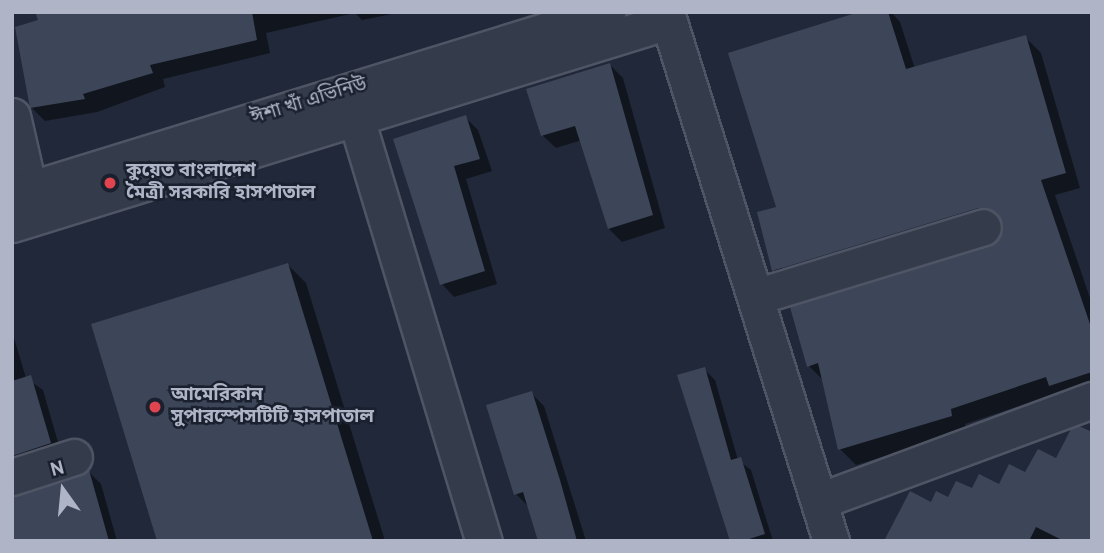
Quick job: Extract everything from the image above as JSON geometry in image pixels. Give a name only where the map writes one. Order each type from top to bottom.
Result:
[{"type":"street","name":"ঈশা খাঁ এভিনিউ","points":[[22,207],[351,104],[607,12]]},
{"type":"street","points":[[484,541],[351,104],[667,16],[758,296],[831,541]]},
{"type":"street","points":[[12,116],[22,207]]},
{"type":"street","points":[[758,296],[983,227]]},
{"type":"street","points":[[820,502],[1092,400]]},
{"type":"street","points":[[12,477],[74,457]]},
{"type":"building","points":[[252,12],[257,40],[150,65],[153,73],[83,94],[85,99],[30,108],[15,27],[38,20],[36,14]]},
{"type":"building","points":[[859,12],[888,12],[906,69],[1026,35],[1066,173],[1041,180],[1092,330],[1092,372],[1049,386],[1046,377],[951,409],[952,416],[838,450],[818,363],[807,367],[790,307],[989,246],[1003,231],[997,213],[978,208],[772,271],[757,212],[776,207],[728,53]]},
{"type":"building","points":[[610,63],[653,215],[608,229],[575,126],[541,136],[526,89]]},
{"type":"building","points":[[466,115],[480,159],[454,166],[485,271],[440,285],[393,139]]},
{"type":"building","points":[[288,263],[373,541],[157,541],[91,324]]},
{"type":"building","points":[[705,367],[731,460],[741,457],[765,534],[743,541],[730,541],[677,375]]},
{"type":"building","points":[[31,375],[51,443],[12,456],[12,381]]},
{"type":"building","points":[[532,391],[577,541],[538,541],[523,492],[514,495],[486,405]]},
{"type":"building","points":[[1079,426],[1092,432],[1092,541],[1064,541],[1036,527],[1029,541],[884,541],[910,491],[931,502],[936,491],[948,497],[956,481],[972,488],[979,474],[999,484],[1009,464],[1025,472],[1038,449],[1056,458],[1071,429]]},
{"type":"building","points":[[89,470],[109,541],[12,541],[12,497]]},
{"type":"place","name":"কুয়েত বাংলাদেশ মৈত্রী সরকারি হাসপাতাল","points":[[110,183]]},
{"type":"place","name":"আমেরিকান সুপারস্পেসটিটি হাসপাতাল","points":[[155,407]]}]
